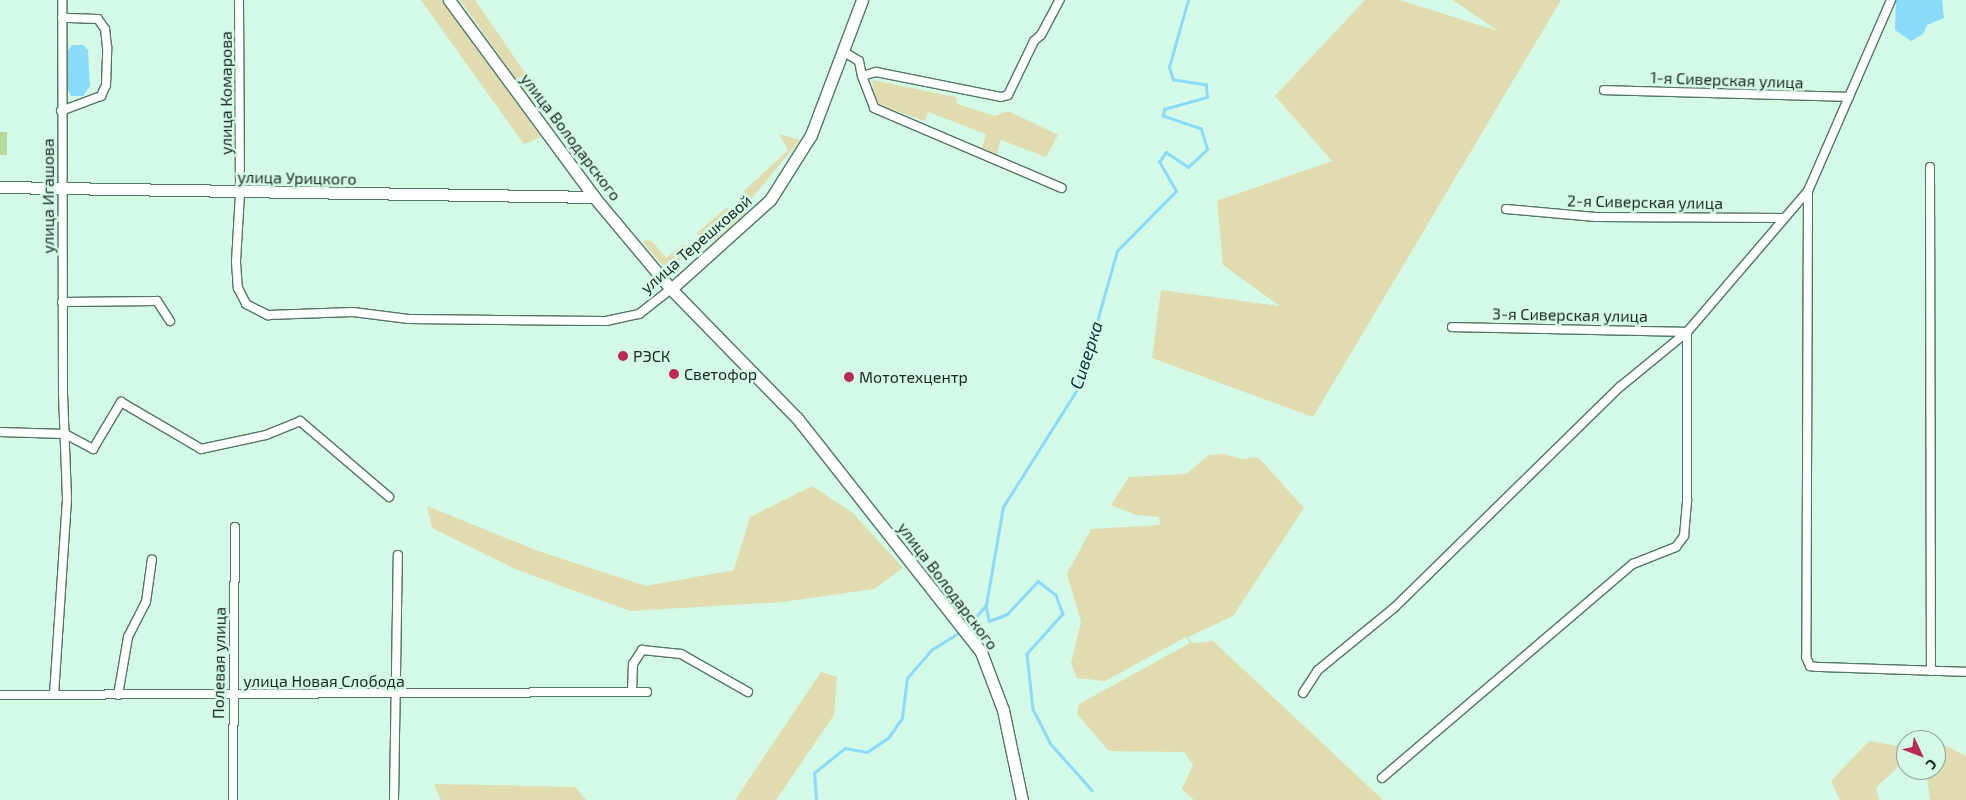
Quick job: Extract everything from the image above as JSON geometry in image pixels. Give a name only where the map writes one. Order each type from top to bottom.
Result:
[{"type":"main road","name":"улица Володарского","points":[[449,0],[594,198],[671,289],[797,418],[981,652],[1003,710],[1022,800]]},
{"type":"main road","name":"улица Терешковой","points":[[671,289],[770,200],[811,135],[844,52],[862,0]]},
{"type":"main road","name":"улица Урицкого","points":[[0,187],[240,194],[594,198]]},
{"type":"street","name":"улица Игашова","points":[[54,695],[67,498],[62,302],[62,0]]},
{"type":"street","name":"улица Комарова","points":[[239,0],[240,194],[236,262],[238,288],[246,304]]},
{"type":"street","points":[[862,76],[876,72],[1001,97],[1008,95],[1034,41],[1041,35],[1060,0]]},
{"type":"street","points":[[1303,693],[1318,670],[1395,607],[1621,386],[1687,332],[1808,191],[1891,0]]},
{"type":"street","points":[[61,111],[101,96],[106,85],[105,28],[98,19],[62,18]]},
{"type":"street","points":[[844,52],[859,61],[862,76],[874,108],[1062,188]]},
{"type":"street","name":"1-я Сиверская улица","points":[[1604,90],[1849,97]]},
{"type":"street","points":[[1930,167],[1931,671]]},
{"type":"street","points":[[1808,191],[1806,657],[1810,666],[1817,667],[1966,672]]},
{"type":"street","name":"2-я Сиверская улица","points":[[1506,209],[1596,217],[1784,218]]},
{"type":"street","name":"улица Терешковой","points":[[246,304],[268,315],[353,312],[410,319],[606,322],[639,314],[671,289]]},
{"type":"street","points":[[62,302],[157,300],[170,321]]},
{"type":"street","name":"3-я Сиверская улица","points":[[1452,327],[1687,332]]},
{"type":"street","points":[[1382,778],[1633,564],[1676,547],[1684,536],[1687,499],[1687,332]]},
{"type":"street","points":[[0,432],[65,434],[93,449],[121,402],[201,449],[266,436],[300,421],[389,497]]},
{"type":"street","name":"Полевая улица","points":[[233,800],[231,694],[235,527]]},
{"type":"street","points":[[394,800],[398,555]]},
{"type":"street","points":[[118,694],[128,637],[146,602],[152,559]]},
{"type":"street","points":[[632,692],[632,664],[642,650],[681,654],[748,692]]},
{"type":"street","name":"улица Новая Слобода","points":[[0,695],[647,692]]},
{"type":"shaded area","points":[[421,0],[441,0],[541,137],[524,144]]},
{"type":"shaded area","points":[[460,0],[475,0],[541,96],[532,102]]},
{"type":"shaded area","points":[[1365,0],[1400,0],[1498,31],[1453,0],[1561,0],[1313,417],[1152,358],[1161,290],[1280,306],[1223,265],[1217,201],[1332,161],[1275,96]]},
{"type":"shaded area","points":[[872,80],[956,97],[957,104],[995,116],[1008,111],[1058,135],[1046,157],[1001,140],[996,155],[982,148],[986,134],[928,112],[925,121],[876,104]]},
{"type":"shaded area","points":[[779,134],[800,140],[752,198],[745,199],[743,192],[788,150]]},
{"type":"shaded area","points":[[726,208],[746,213],[714,241],[699,237],[697,233]]},
{"type":"shaded area","points":[[646,240],[652,241],[666,258],[683,244],[691,250],[671,267],[661,264],[643,242]]},
{"type":"shaded area","points":[[1224,454],[1242,459],[1258,457],[1304,508],[1233,616],[1188,637],[1192,643],[1213,641],[1383,800],[1194,800],[1182,789],[1193,765],[1184,752],[1109,751],[1077,714],[1079,704],[1190,643],[1186,637],[1105,681],[1077,678],[1071,664],[1081,621],[1067,574],[1091,529],[1160,525],[1159,517],[1136,515],[1111,505],[1129,477],[1186,474],[1209,455]]},
{"type":"shaded area","points":[[812,486],[853,513],[903,568],[874,589],[783,602],[630,611],[515,569],[432,528],[427,506],[538,551],[646,586],[734,570],[750,517]]},
{"type":"shaded area","points":[[821,672],[837,677],[834,715],[776,800],[735,800]]},
{"type":"shaded area","points":[[1869,741],[1896,746],[1896,769],[1876,788],[1879,800],[1840,800],[1831,781]]},
{"type":"shaded area","points":[[1946,746],[1966,756],[1966,800],[1930,800],[1927,780],[1946,780]]},
{"type":"shaded area","points":[[434,784],[575,787],[586,800],[441,800]]},
{"type":"water","points":[[1896,0],[1942,0],[1944,18],[1927,25],[1923,34],[1911,41],[1895,30]]},
{"type":"water","points":[[72,45],[83,45],[88,50],[90,86],[83,96],[71,96],[68,90],[65,55]]},
{"type":"building","points":[[0,132],[7,132],[7,155],[0,155]]},
{"type":"waterway","name":"Сиверка","points":[[967,627],[986,605],[1003,507],[1078,388],[1117,251],[1176,191],[1159,162],[1166,152],[1188,167],[1207,149],[1201,129],[1163,116],[1164,109],[1207,97],[1206,85],[1173,80],[1169,67],[1188,0]]},
{"type":"waterway","points":[[986,605],[989,621],[1007,614],[1038,581],[1056,595],[1063,614],[1027,654],[1033,709],[1050,743],[1092,790]]},
{"type":"waterway","name":"Сиверка","points":[[816,800],[814,773],[845,748],[867,752],[888,738],[902,718],[907,678],[931,650],[960,632]]},
{"type":"place","name":"РЭСК","points":[[623,356]]},
{"type":"place","name":"Светофор","points":[[674,374]]},
{"type":"place","name":"Мототехцентр","points":[[849,377]]}]
